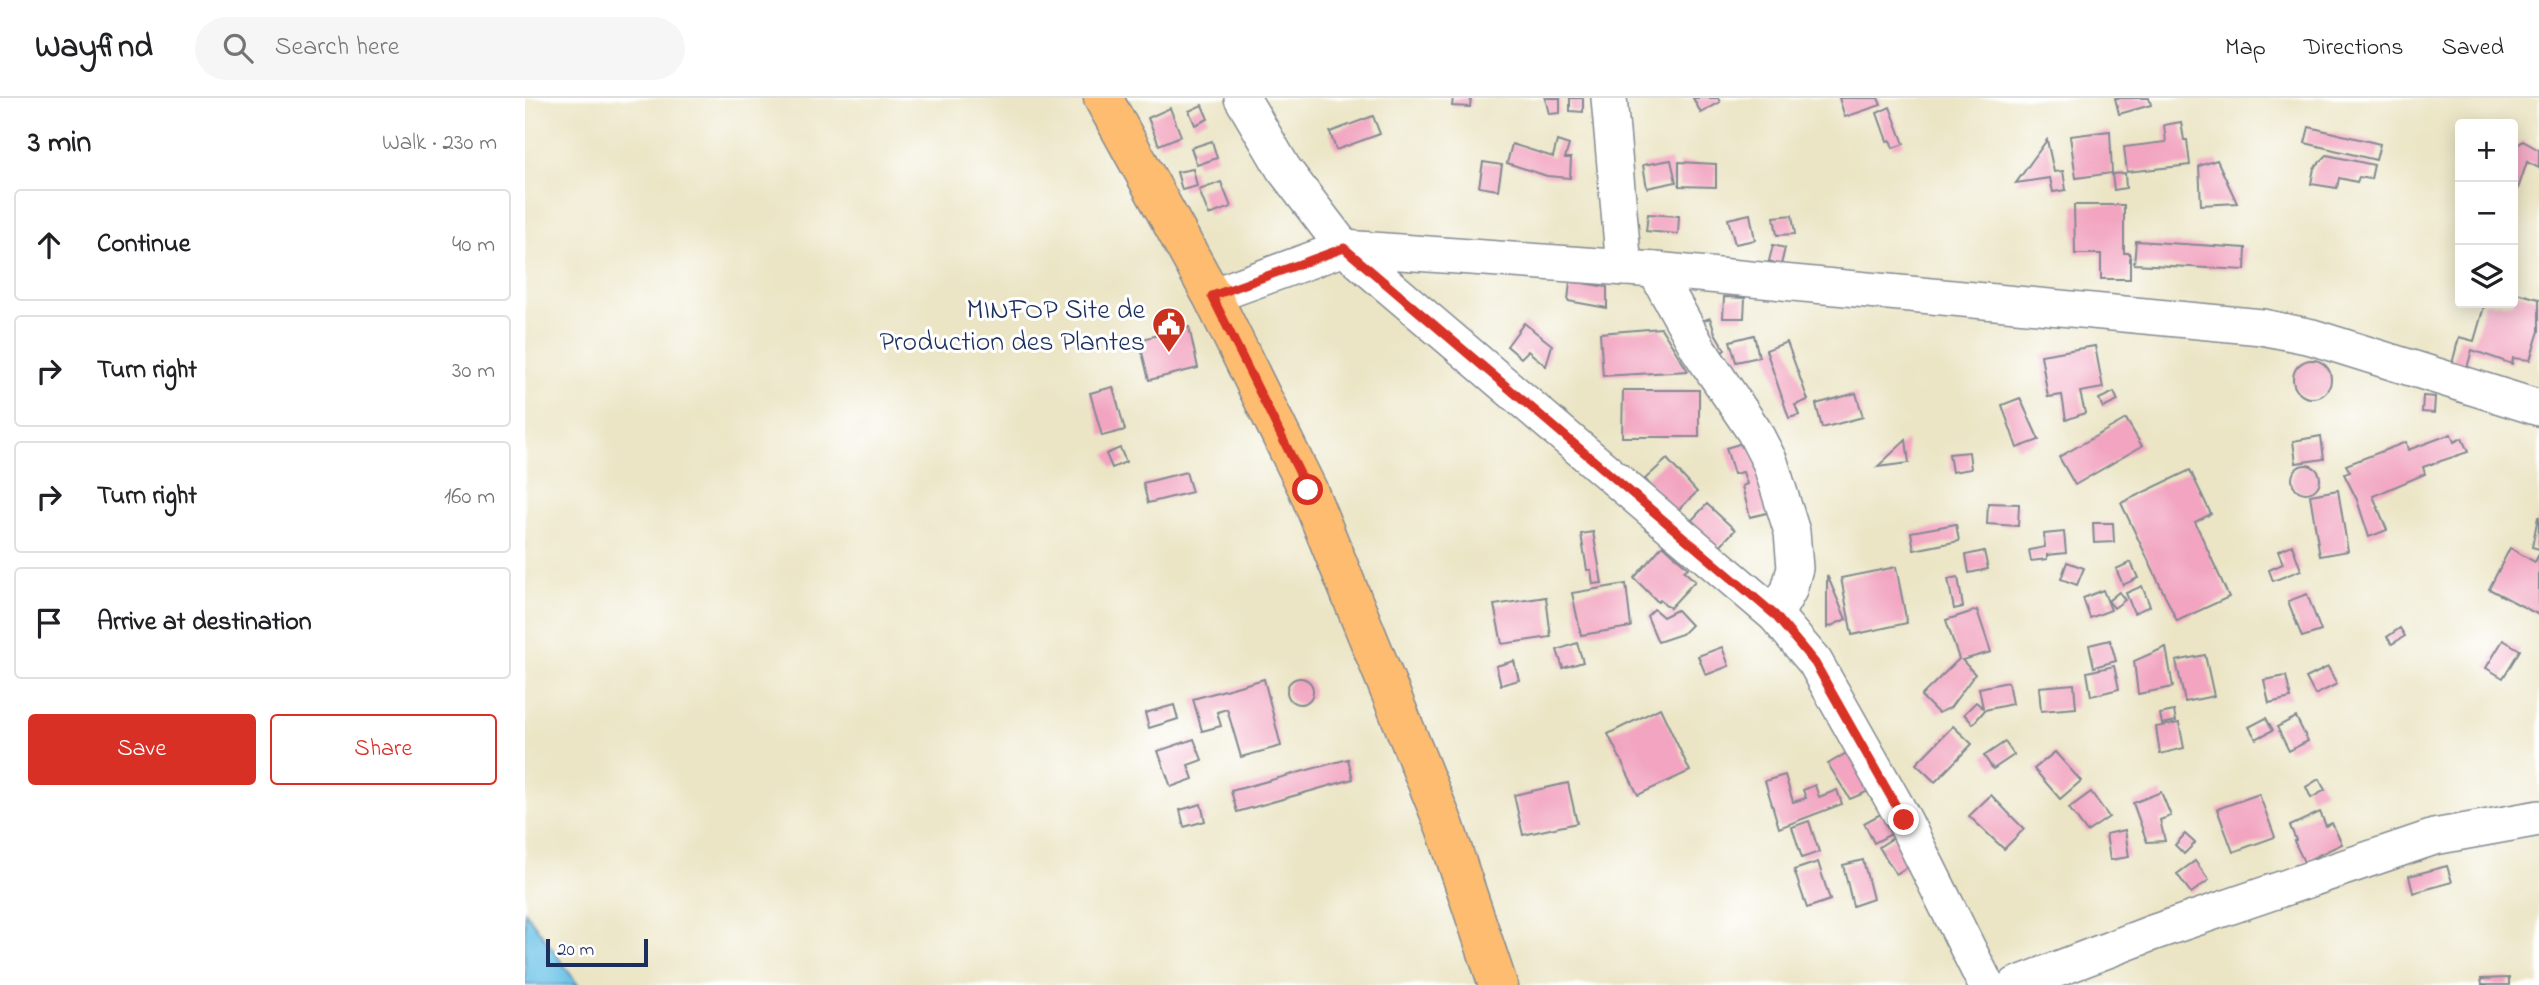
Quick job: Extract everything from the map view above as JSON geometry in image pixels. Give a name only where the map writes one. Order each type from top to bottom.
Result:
[{"type":"main road","points":[[1103,98],[1212,296],[1308,490],[1445,827],[1498,985]]},
{"type":"street","points":[[1242,98],[1283,168],[1344,248],[1775,615],[1815,663],[1904,820],[1986,985]]},
{"type":"street","points":[[1609,98],[1639,269],[1754,431],[1770,462],[1792,533],[1795,569],[1789,590],[1775,615]]},
{"type":"street","points":[[1212,296],[1344,248],[1639,269],[2262,327],[2312,337],[2539,408]]},
{"type":"street","points":[[2016,985],[2153,933],[2434,837],[2539,818]]},
{"type":"water","points":[[525,911],[578,985],[525,985]]},
{"type":"building","points":[[1453,98],[1471,98],[1470,107],[1452,106]]},
{"type":"building","points":[[1545,98],[1560,98],[1560,113],[1549,114]]},
{"type":"building","points":[[1570,98],[1583,98],[1583,112],[1570,111]]},
{"type":"building","points":[[1693,98],[1718,98],[1720,102],[1701,113]]},
{"type":"building","points":[[1839,98],[1878,98],[1881,105],[1845,117]]},
{"type":"building","points":[[2115,98],[2149,98],[2151,105],[2119,114]]},
{"type":"building","points":[[1202,105],[1208,119],[1195,125],[1189,111]]},
{"type":"building","points":[[1890,107],[1904,144],[1893,148],[1890,140],[1887,141],[1877,113]]},
{"type":"building","points":[[1170,108],[1181,136],[1159,145],[1148,118]]},
{"type":"building","points":[[1373,116],[1380,134],[1336,150],[1330,132]]},
{"type":"building","points":[[2181,122],[2184,140],[2187,140],[2190,165],[2127,172],[2124,147],[2166,142],[2164,125]]},
{"type":"building","points":[[2309,127],[2380,144],[2376,160],[2305,143]]},
{"type":"building","points":[[2110,131],[2112,173],[2076,178],[2070,136]]},
{"type":"building","points":[[2047,140],[2054,172],[2063,171],[2066,190],[2053,192],[2050,178],[2016,183]]},
{"type":"building","points":[[1212,141],[1217,158],[1197,165],[1191,148]]},
{"type":"building","points":[[1557,141],[1569,145],[1565,158],[1571,158],[1570,178],[1547,176],[1507,163],[1512,144],[1553,157]]},
{"type":"building","points":[[2523,141],[2539,150],[2539,168],[2527,162],[2518,189],[2518,182],[2518,145]]},
{"type":"building","points":[[2327,155],[2374,165],[2371,179],[2359,177],[2357,182],[2339,178],[2337,188],[2311,184],[2314,168]]},
{"type":"building","points":[[1671,160],[1676,182],[1647,188],[1643,165]]},
{"type":"building","points":[[2217,160],[2237,203],[2201,205],[2199,166]]},
{"type":"building","points":[[1483,162],[1502,165],[1498,190],[1479,187]]},
{"type":"building","points":[[1679,162],[1716,164],[1716,187],[1679,186]]},
{"type":"building","points":[[1193,169],[1197,186],[1182,190],[1177,172]]},
{"type":"building","points":[[2125,173],[2126,188],[2114,190],[2112,174]]},
{"type":"building","points":[[1221,182],[1231,207],[1209,215],[1199,190]]},
{"type":"building","points":[[2074,205],[2124,205],[2124,253],[2130,253],[2130,279],[2101,279],[2101,254],[2075,254]]},
{"type":"building","points":[[1648,214],[1679,216],[1678,234],[1646,231]]},
{"type":"building","points":[[1750,214],[1755,240],[1735,244],[1728,219]]},
{"type":"building","points":[[1792,215],[1795,234],[1777,235],[1774,217]]},
{"type":"building","points":[[2136,241],[2246,248],[2245,270],[2134,264]]},
{"type":"building","points":[[1773,245],[1785,248],[1781,265],[1769,261]]},
{"type":"building","points":[[1570,281],[1607,287],[1607,308],[1568,301]]},
{"type":"building","points":[[2518,293],[2539,299],[2539,331],[2530,360],[2513,358],[2512,364],[2472,350],[2467,368],[2452,364],[2459,337],[2474,341],[2484,308],[2518,308]]},
{"type":"building","points":[[1724,297],[1745,298],[1744,318],[1723,318]]},
{"type":"building","points":[[1710,318],[1725,350],[1710,360],[1696,323]]},
{"type":"building","points":[[1524,323],[1552,345],[1546,366],[1528,351],[1521,358],[1507,346]]},
{"type":"building","name":"MINFOP Site de Production des Plantes","points":[[1189,327],[1198,368],[1149,380],[1139,340]]},
{"type":"building","points":[[1661,328],[1688,371],[1603,376],[1600,333]]},
{"type":"building","points":[[1754,335],[1759,357],[1736,362],[1730,341]]},
{"type":"building","points":[[1787,342],[1808,400],[1795,405],[1799,415],[1789,418],[1766,350]]},
{"type":"building","points":[[2095,346],[2103,388],[2080,392],[2085,413],[2066,420],[2062,395],[2048,397],[2041,355]]},
{"type":"building","points":[[2312,360],[2325,366],[2331,379],[2325,392],[2312,398],[2299,392],[2293,379],[2299,366]]},
{"type":"building","points":[[1113,387],[1125,430],[1102,436],[1090,393]]},
{"type":"building","points":[[1623,390],[1699,390],[1699,437],[1622,437]]},
{"type":"building","points":[[2114,392],[2118,401],[2103,408],[2099,399]]},
{"type":"building","points":[[1856,393],[1863,417],[1822,428],[1816,404]]},
{"type":"building","points":[[2423,396],[2435,397],[2434,413],[2422,412]]},
{"type":"building","points":[[2020,398],[2039,440],[2017,448],[2002,405]]},
{"type":"building","points":[[2126,419],[2142,446],[2075,485],[2059,457]]},
{"type":"building","points":[[2451,434],[2454,442],[2462,438],[2468,452],[2423,467],[2425,474],[2373,496],[2387,530],[2369,537],[2357,500],[2344,474],[2350,472],[2346,465],[2406,442],[2408,450]]},
{"type":"building","points":[[2321,436],[2324,459],[2296,463],[2293,441]]},
{"type":"building","points":[[1906,440],[1909,463],[1877,467]]},
{"type":"building","points":[[1749,441],[1771,512],[1750,517],[1742,486],[1747,484],[1743,472],[1734,474],[1726,448]]},
{"type":"building","points":[[1120,448],[1126,462],[1112,468],[1106,454]]},
{"type":"building","points":[[1969,452],[1971,469],[1952,472],[1949,454]]},
{"type":"building","points":[[1667,459],[1697,492],[1675,513],[1645,479]]},
{"type":"building","points":[[2306,465],[2316,469],[2320,479],[2316,489],[2306,493],[2296,489],[2292,479],[2296,469]]},
{"type":"building","points":[[2190,470],[2211,514],[2195,522],[2229,597],[2177,621],[2121,503]]},
{"type":"building","points":[[1186,472],[1192,492],[1148,503],[1143,483]]},
{"type":"building","points":[[2338,490],[2348,551],[2320,556],[2310,495]]},
{"type":"building","points":[[1988,503],[2019,504],[2018,526],[1987,524]]},
{"type":"building","points":[[1707,504],[1735,530],[1715,551],[1689,523]]},
{"type":"building","points":[[2539,517],[2539,549],[2532,547]]},
{"type":"building","points":[[2093,523],[2113,523],[2114,542],[2094,543]]},
{"type":"building","points":[[1956,524],[1959,541],[1914,550],[1911,532]]},
{"type":"building","points":[[1593,532],[1602,583],[1593,584],[1591,570],[1587,570],[1581,534]]},
{"type":"building","points":[[2064,532],[2066,553],[2047,555],[2047,559],[2031,561],[2029,550],[2045,547],[2044,534]]},
{"type":"building","points":[[1663,545],[1688,568],[1684,571],[1695,581],[1670,608],[1660,600],[1658,602],[1634,578]]},
{"type":"building","points":[[2292,545],[2301,570],[2273,581],[2269,570],[2283,564],[2278,551]]},
{"type":"building","points":[[2510,548],[2535,562],[2539,554],[2539,615],[2489,589]]},
{"type":"building","points":[[1984,551],[1988,569],[1969,573],[1966,555]]},
{"type":"building","points":[[2067,562],[2084,568],[2077,585],[2061,579]]},
{"type":"building","points":[[2131,562],[2138,578],[2123,585],[2116,569]]},
{"type":"building","points":[[1896,567],[1907,623],[1852,635],[1841,578]]},
{"type":"building","points":[[1827,575],[1846,619],[1827,628]]},
{"type":"building","points":[[1958,577],[1963,607],[1954,609],[1948,579]]},
{"type":"building","points":[[1626,584],[1631,627],[1581,635],[1572,593]]},
{"type":"building","points":[[2142,586],[2150,606],[2134,613],[2126,593]]},
{"type":"building","points":[[2103,590],[2111,610],[2090,618],[2083,598]]},
{"type":"building","points":[[2119,592],[2125,600],[2114,608],[2108,601]]},
{"type":"building","points":[[2307,594],[2321,631],[2302,637],[2288,601]]},
{"type":"building","points":[[1546,597],[1551,637],[1502,644],[1494,605]]},
{"type":"building","points":[[1654,609],[1663,617],[1677,610],[1691,625],[1682,634],[1658,642],[1647,616]]},
{"type":"building","points":[[1977,610],[1991,652],[1962,660],[1975,674],[1950,708],[1938,713],[1921,696],[1959,659],[1946,620]]},
{"type":"building","points":[[2400,628],[2405,636],[2392,644],[2387,637]]},
{"type":"building","points":[[2110,640],[2116,661],[2094,667],[2089,645]]},
{"type":"building","points":[[2503,640],[2520,650],[2503,678],[2486,668]]},
{"type":"building","points":[[1577,643],[1583,662],[1563,668],[1557,650]]},
{"type":"building","points":[[1722,647],[1729,666],[1706,675],[1698,656]]},
{"type":"building","points":[[2166,647],[2173,687],[2138,694],[2134,661]]},
{"type":"building","points":[[2205,655],[2214,696],[2185,702],[2176,661]]},
{"type":"building","points":[[1514,661],[1519,680],[1501,685],[1496,666]]},
{"type":"building","points":[[2114,666],[2119,689],[2091,696],[2087,672]]},
{"type":"building","points":[[2328,667],[2337,684],[2315,695],[2306,678]]},
{"type":"building","points":[[2286,676],[2291,698],[2269,703],[2264,680]]},
{"type":"building","points":[[1300,678],[1310,681],[1313,691],[1310,701],[1300,704],[1290,701],[1287,691],[1290,681]]},
{"type":"building","points":[[1264,679],[1281,746],[1241,757],[1227,709],[1217,712],[1221,726],[1202,731],[1193,699]]},
{"type":"building","points":[[2008,682],[2012,704],[1985,710],[1973,724],[1964,714],[1976,702],[1983,708],[1979,688]]},
{"type":"building","points":[[2074,684],[2076,708],[2041,711],[2039,687]]},
{"type":"building","points":[[1174,705],[1178,719],[1149,728],[1145,713]]},
{"type":"building","points":[[1660,708],[1690,771],[1638,795],[1608,734]]},
{"type":"building","points":[[2174,711],[2176,721],[2162,724],[2160,714]]},
{"type":"building","points":[[2296,717],[2308,741],[2289,751],[2277,727]]},
{"type":"building","points":[[2266,718],[2273,730],[2256,739],[2249,727]]},
{"type":"building","points":[[2179,723],[2184,748],[2160,754],[2156,727]]},
{"type":"building","points":[[1953,726],[1972,744],[1935,782],[1916,764]]},
{"type":"building","points":[[1194,739],[1202,760],[1188,765],[1193,779],[1171,787],[1158,751]]},
{"type":"building","points":[[2005,742],[2014,755],[1993,769],[1984,756]]},
{"type":"building","points":[[1853,749],[1876,788],[1850,799],[1828,764]]},
{"type":"building","points":[[2055,752],[2081,781],[2060,799],[2034,769]]},
{"type":"building","points":[[1348,759],[1353,779],[1237,812],[1231,791]]},
{"type":"building","points":[[1785,775],[1793,802],[1806,798],[1803,790],[1815,785],[1819,797],[1837,790],[1842,804],[1779,828],[1765,781]]},
{"type":"building","points":[[2319,779],[2325,790],[2311,798],[2306,787]]},
{"type":"building","points":[[1568,783],[1577,823],[1523,835],[1514,795]]},
{"type":"building","points":[[2091,792],[2109,817],[2087,832],[2069,808]]},
{"type":"building","points":[[2161,792],[2171,816],[2160,820],[2165,841],[2147,842],[2133,803]]},
{"type":"building","points":[[2259,794],[2275,837],[2233,852],[2217,809]]},
{"type":"building","points":[[1991,795],[2024,829],[2004,849],[1969,816]]},
{"type":"building","points":[[1201,804],[1205,821],[1184,827],[1180,810]]},
{"type":"building","points":[[1888,810],[1899,830],[1874,843],[1864,823]]},
{"type":"building","points":[[2320,812],[2326,826],[2332,823],[2342,844],[2304,862],[2290,826]]},
{"type":"building","points":[[1809,821],[1819,852],[1802,858],[1792,827]]},
{"type":"building","points":[[2125,830],[2129,857],[2110,860],[2106,834]]},
{"type":"building","points":[[1901,833],[1918,860],[1896,874],[1879,847]]},
{"type":"building","points":[[2185,834],[2195,843],[2184,854],[2175,845]]},
{"type":"building","points":[[1863,860],[1873,899],[1853,906],[1843,865]]},
{"type":"building","points":[[2195,861],[2209,880],[2191,893],[2177,874]]},
{"type":"building","points":[[1818,862],[1830,900],[1807,908],[1794,870]]},
{"type":"building","points":[[2447,866],[2452,882],[2413,893],[2409,876]]},
{"type":"building","points":[[2509,978],[2509,985],[2482,985],[2481,979]]},
{"type":"place","name":"MINFOP Site de Production des Plantes","points":[[1169,354]]},
{"type":"route","points":[[1308,490],[1212,296],[1344,248],[1775,615],[1815,663],[1904,820]]}]
